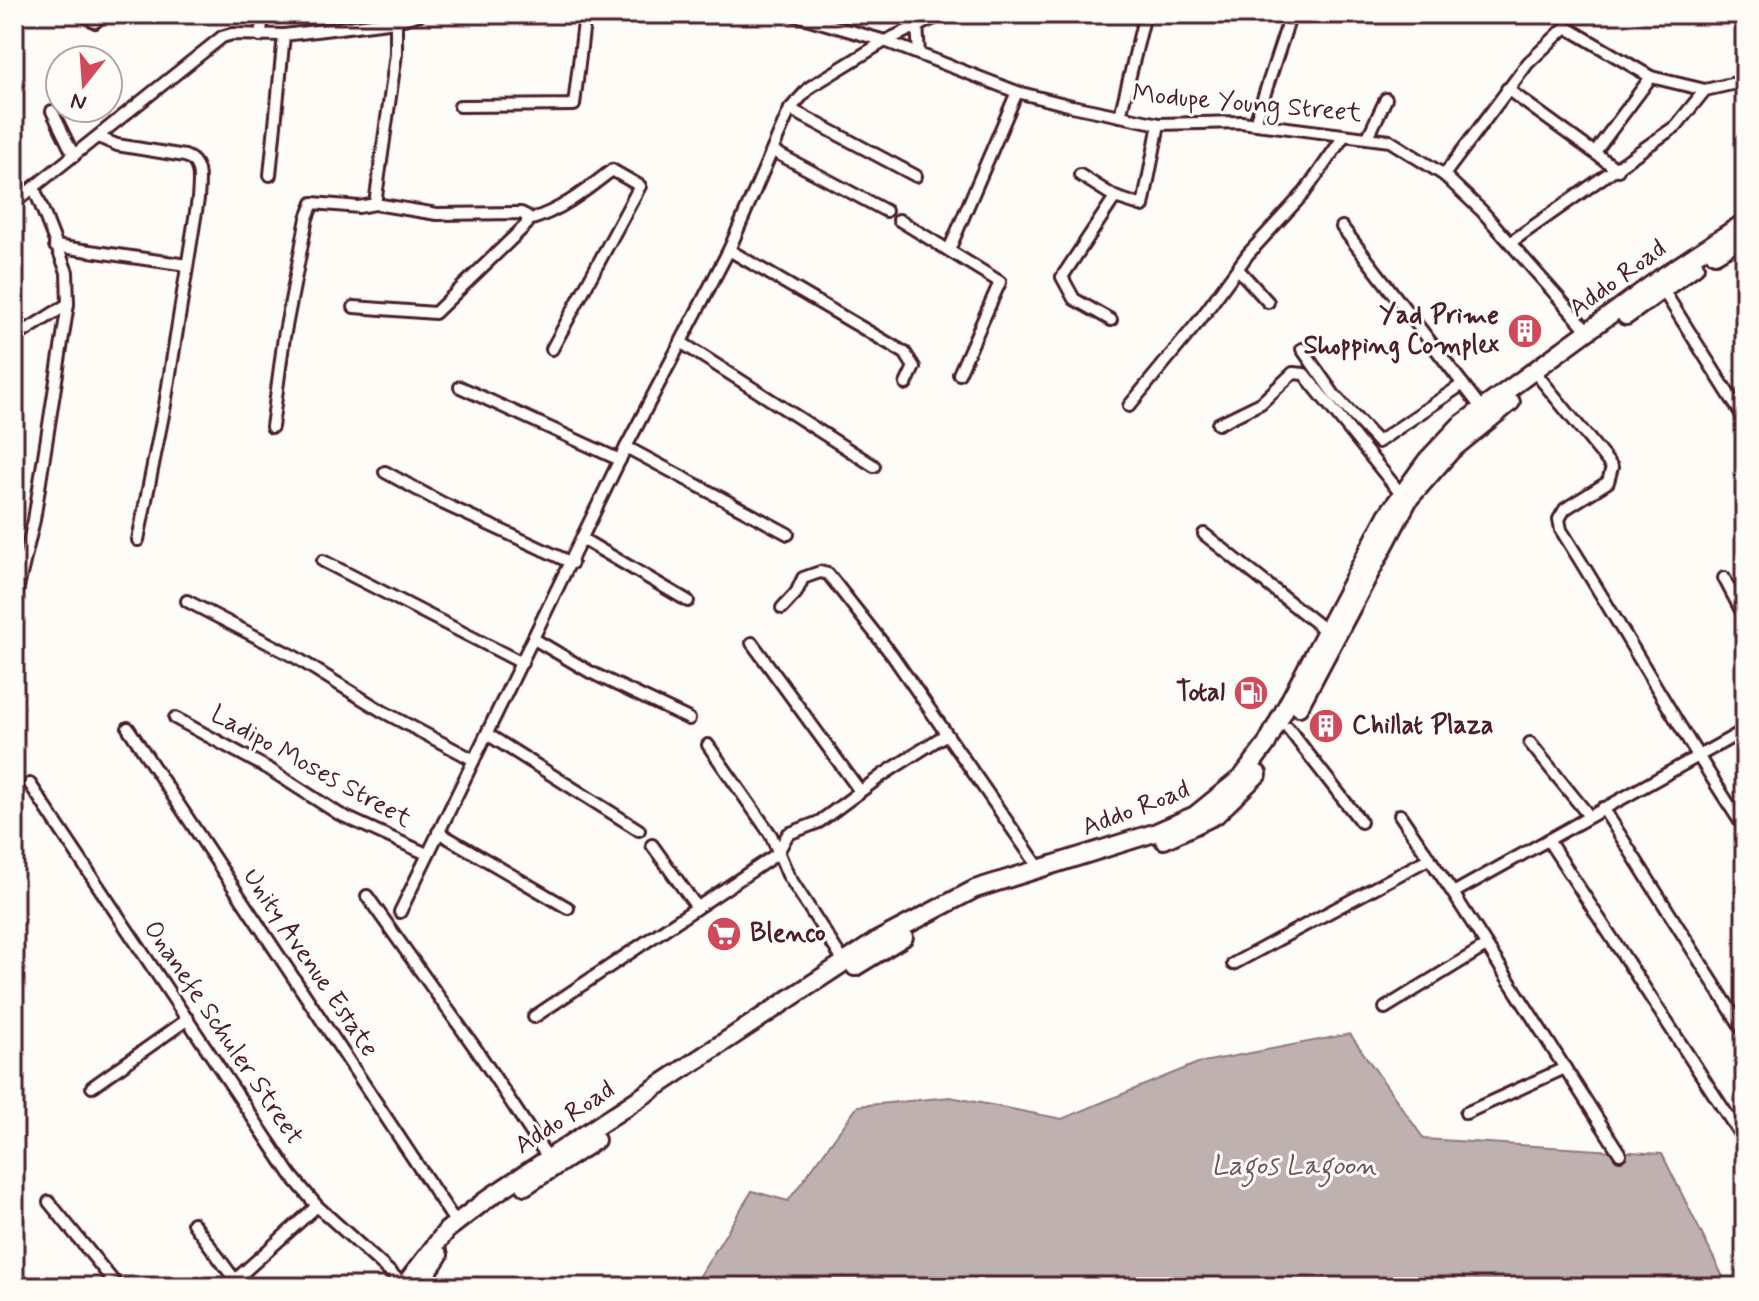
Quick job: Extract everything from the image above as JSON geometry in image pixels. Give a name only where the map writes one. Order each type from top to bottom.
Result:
[{"type":"main road","name":"Addo Road","points":[[408,1286],[445,1247],[502,1201],[931,921],[1006,889],[1178,835],[1216,815],[1253,781],[1288,728],[1409,499],[1471,433],[1588,331],[1745,222]]},
{"type":"main road","name":"Addo Road","points":[[408,1286],[435,1244],[456,1223],[548,1158],[844,962],[946,902],[1179,823],[1222,795],[1242,777],[1266,745],[1401,494],[1445,440],[1482,409],[1538,376],[1745,236]]},
{"type":"street","points":[[82,14],[95,22],[103,14]]},
{"type":"street","points":[[14,203],[222,37],[232,34],[284,35],[377,18],[396,21],[421,14]]},
{"type":"street","points":[[460,106],[572,106],[576,101],[585,14]]},
{"type":"street","name":"Modupe Young Street","points":[[792,14],[885,41],[1017,92],[1120,116],[1159,124],[1255,123],[1368,137],[1403,148],[1444,175],[1511,242],[1588,331]]},
{"type":"street","points":[[400,912],[584,540],[626,447],[729,250],[790,109],[810,87],[885,41],[943,14]]},
{"type":"street","points":[[1120,116],[1145,14]]},
{"type":"street","points":[[1255,123],[1291,14]]},
{"type":"street","points":[[259,15],[260,36]]},
{"type":"street","points":[[375,204],[396,54],[396,21]]},
{"type":"street","points":[[917,25],[919,54]]},
{"type":"street","points":[[1444,175],[1507,89],[1553,36],[1566,27],[1651,77],[1705,90],[1745,81]]},
{"type":"street","points":[[270,175],[284,35]]},
{"type":"street","points":[[1595,152],[1651,77]]},
{"type":"street","points":[[1507,89],[1618,170]]},
{"type":"street","points":[[1511,242],[1618,170],[1676,126],[1705,90]]},
{"type":"street","points":[[949,250],[1017,92]]},
{"type":"street","points":[[1368,137],[1386,99]]},
{"type":"street","points":[[790,109],[916,176]]},
{"type":"street","points":[[58,124],[74,156]]},
{"type":"street","points":[[1080,175],[1115,197],[1139,207],[1145,203],[1159,124]]},
{"type":"street","points":[[1129,406],[1275,222],[1305,192],[1344,136]]},
{"type":"street","points":[[98,137],[117,145],[185,156],[195,162],[199,180],[165,405],[138,540]]},
{"type":"street","points":[[773,151],[886,211]]},
{"type":"street","points":[[354,307],[435,313],[529,220],[550,213],[585,193],[612,170],[640,186],[552,349]]},
{"type":"street","points":[[14,604],[34,520],[68,304],[67,272],[34,188]]},
{"type":"street","points":[[1111,320],[1074,299],[1062,277],[1115,197]]},
{"type":"street","points":[[272,427],[284,337],[311,206],[320,201],[354,206],[375,204],[437,214],[521,213],[529,220]]},
{"type":"street","points":[[899,220],[1000,282],[959,374]]},
{"type":"street","points":[[1342,227],[1482,409]]},
{"type":"street","points":[[55,246],[187,265]]},
{"type":"street","points":[[729,250],[905,353],[914,367],[906,384]]},
{"type":"street","points":[[1238,269],[1268,302]]},
{"type":"street","points":[[1663,290],[1745,420]]},
{"type":"street","points":[[14,338],[68,304]]},
{"type":"street","points":[[682,343],[874,466]]},
{"type":"street","points":[[1302,349],[1335,396],[1378,442],[1463,384]]},
{"type":"street","points":[[1218,424],[1261,403],[1293,373],[1304,374],[1401,494]]},
{"type":"street","points":[[1538,376],[1612,467],[1608,482],[1565,509],[1559,519],[1561,530],[1625,631],[1697,758],[1745,829]]},
{"type":"street","points":[[460,387],[620,460]]},
{"type":"street","points":[[626,447],[788,534]]},
{"type":"street","points":[[385,472],[484,524],[572,563]]},
{"type":"street","points":[[1204,534],[1326,631]]},
{"type":"street","points":[[584,540],[688,601]]},
{"type":"street","points":[[323,561],[522,663]]},
{"type":"street","points":[[782,608],[796,593],[803,578],[820,572],[828,574],[892,655],[1040,869]]},
{"type":"street","points":[[1724,578],[1745,618]]},
{"type":"street","points":[[187,601],[295,657],[382,711],[474,760]]},
{"type":"street","points":[[534,639],[590,672],[689,719]]},
{"type":"street","points":[[752,643],[860,791]]},
{"type":"street","name":"Ladipo Moses Street","points":[[175,718],[269,769],[339,814],[427,854]]},
{"type":"street","name":"Unity Avenue Estate","points":[[128,728],[456,1223]]},
{"type":"street","points":[[1288,728],[1361,822]]},
{"type":"street","points":[[1453,893],[1745,730]]},
{"type":"street","points":[[487,734],[639,830]]},
{"type":"street","points":[[534,1017],[777,854],[788,834],[810,827],[945,735]]},
{"type":"street","points":[[1530,743],[1589,816]]},
{"type":"street","points":[[708,745],[771,835],[777,854],[844,962]]},
{"type":"street","name":"Onanefe Schuler Street","points":[[30,784],[291,1175],[317,1206],[408,1286]]},
{"type":"street","points":[[1603,808],[1745,1033]]},
{"type":"street","points":[[1400,815],[1620,1154]]},
{"type":"street","points":[[438,832],[568,908]]},
{"type":"street","points":[[1548,840],[1745,1142]]},
{"type":"street","points":[[652,845],[696,906]]},
{"type":"street","points":[[1233,964],[1430,858]]},
{"type":"street","points":[[367,896],[478,1052],[548,1158]]},
{"type":"street","points":[[1385,1008],[1486,946]]},
{"type":"street","points":[[92,1087],[188,1019]]},
{"type":"street","points":[[1466,1113],[1565,1068]]},
{"type":"street","points":[[49,1202],[118,1287]]},
{"type":"street","points":[[193,1223],[235,1280],[317,1206]]},
{"type":"water","name":"Lagos Lagoon","points":[[1350,1034],[1424,1139],[1662,1154],[1728,1287],[693,1287],[752,1191],[788,1201],[858,1106],[950,1097],[1062,1119],[1198,1063]]},
{"type":"place","name":"Yad Prime Shopping Complex","points":[[1525,331]]},
{"type":"place","name":"Total","points":[[1251,693]]},
{"type":"place","name":"Chillat Plaza","points":[[1326,726]]},
{"type":"place","name":"Blenco","points":[[724,934]]}]
